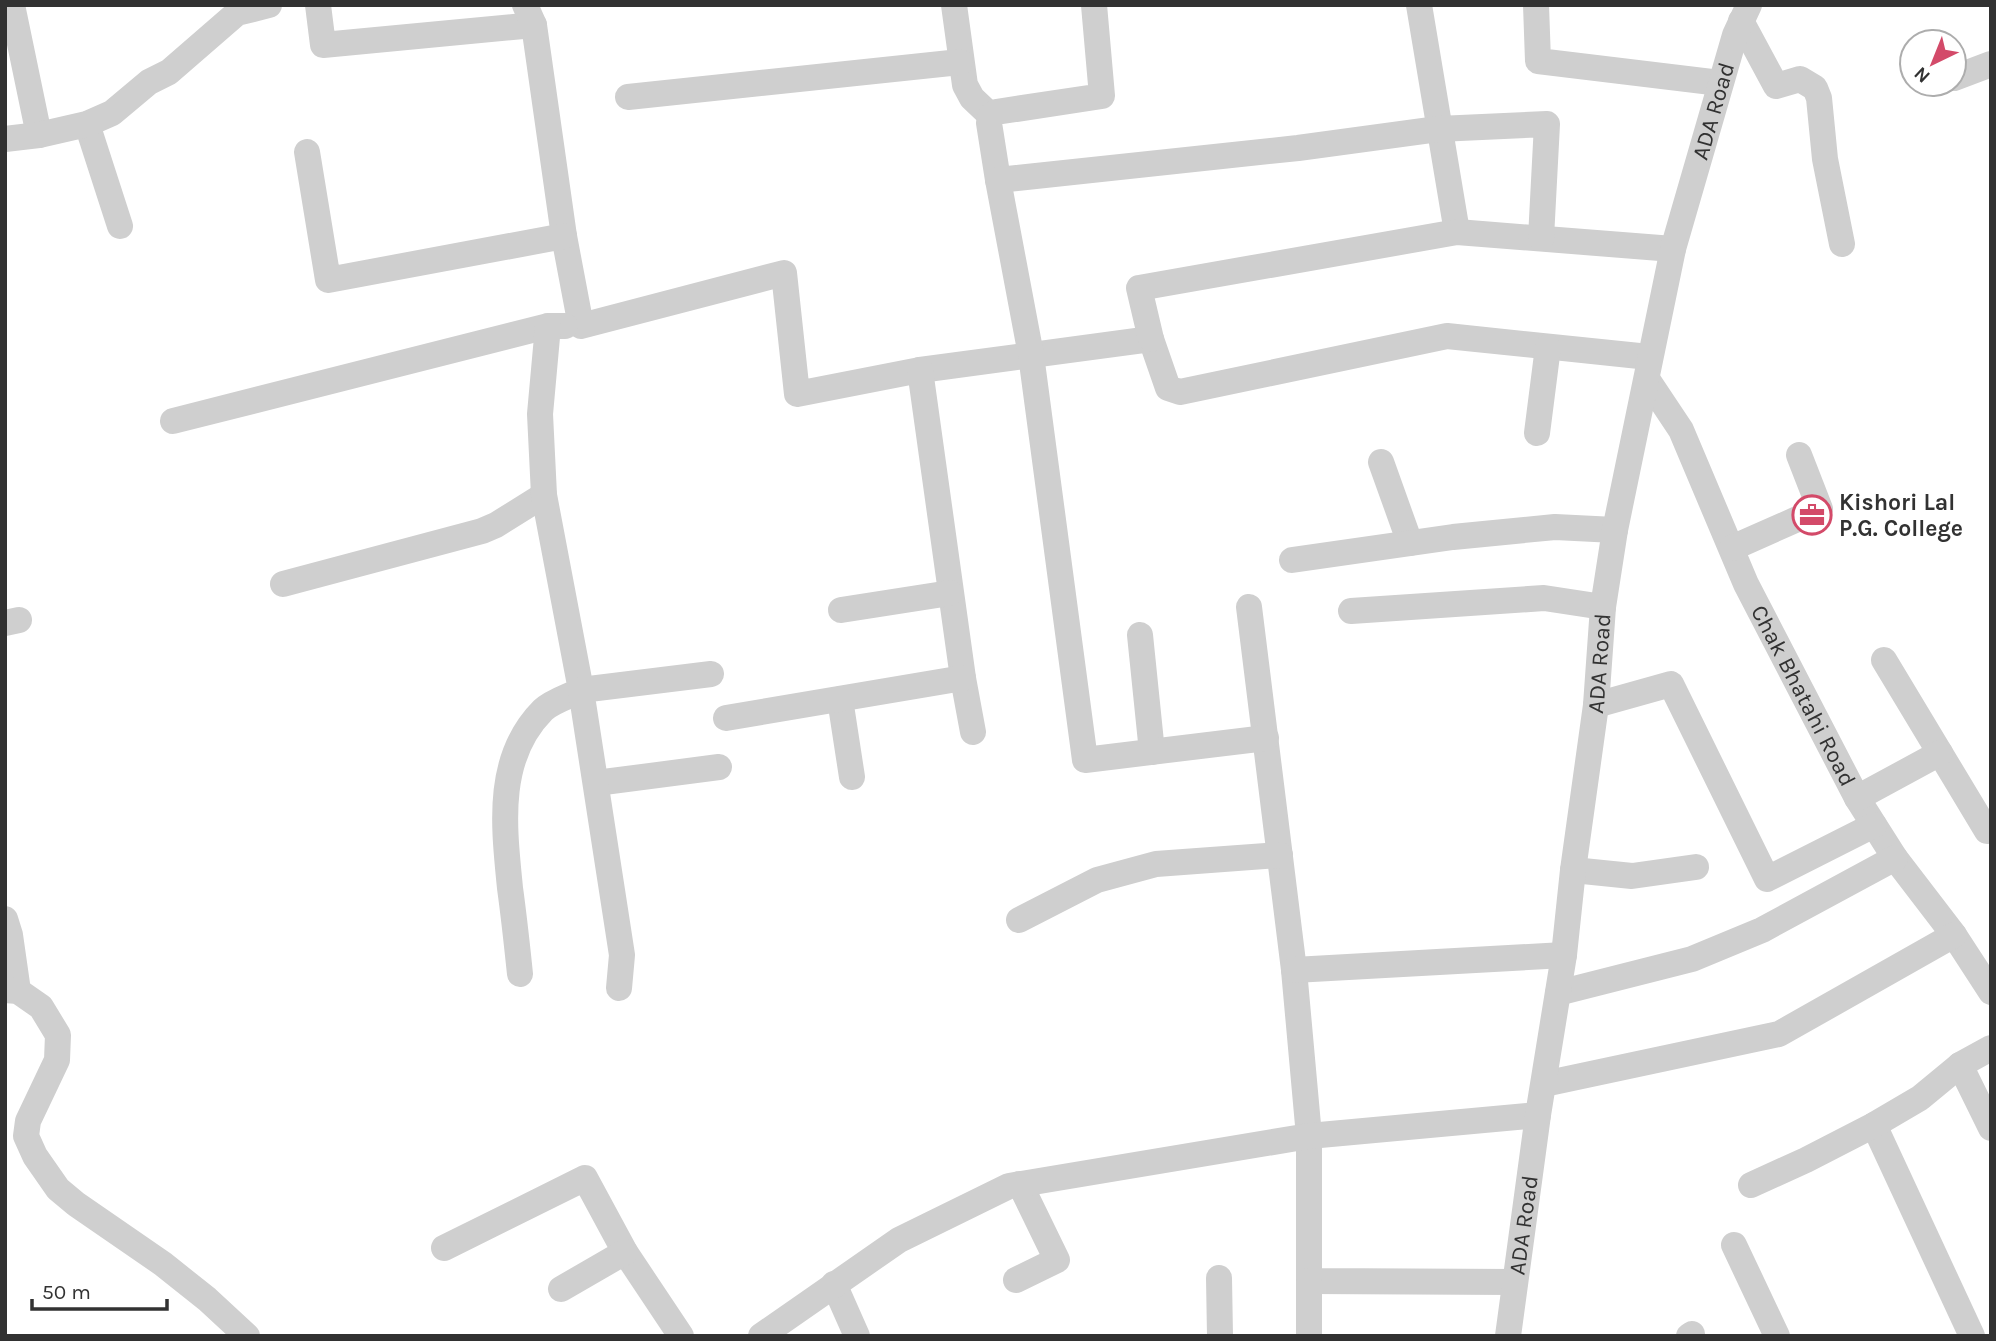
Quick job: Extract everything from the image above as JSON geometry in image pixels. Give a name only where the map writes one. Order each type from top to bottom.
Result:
[{"type":"street","points":[[12,5],[39,135]]},
{"type":"street","points":[[5,139],[39,135],[87,124],[112,113],[149,82],[169,72],[237,13],[269,5]]},
{"type":"street","points":[[318,5],[323,45],[530,15],[564,236],[581,326]]},
{"type":"street","points":[[954,5],[965,85],[968,93],[991,116]]},
{"type":"street","points":[[1094,5],[1102,96],[996,112],[989,123],[1031,355],[1085,760],[1266,738]]},
{"type":"street","points":[[1419,5],[1457,232]]},
{"type":"street","points":[[1536,5],[1538,61],[1720,83]]},
{"type":"street","points":[[1745,13],[1776,86],[1800,79],[1815,88],[1819,98],[1825,159],[1842,244]]},
{"type":"street","name":"ADA Road","points":[[1508,1336],[1538,1115],[1564,955],[1595,705],[1603,607],[1615,530],[1673,249],[1720,83],[1745,13]]},
{"type":"street","points":[[628,97],[960,62]]},
{"type":"street","points":[[1968,73],[1991,64]]},
{"type":"street","points":[[87,124],[120,226]]},
{"type":"street","points":[[998,180],[1298,148],[1438,129],[1547,124],[1541,238]]},
{"type":"street","points":[[306,152],[328,280],[564,236]]},
{"type":"street","points":[[1648,368],[1548,347],[1447,336],[1180,393],[1168,388],[1150,339],[1139,288],[1457,232],[1673,249]]},
{"type":"street","points":[[173,421],[548,326],[581,326],[784,274],[797,394],[920,370],[1150,339]]},
{"type":"street","points":[[548,326],[540,414],[544,495],[596,783],[622,955],[619,988]]},
{"type":"street","points":[[1537,433],[1548,347]]},
{"type":"street","name":"Chak Bhatahi Road","points":[[1648,368],[1681,430],[1746,584],[1857,798],[1895,858],[1954,935],[1991,992]]},
{"type":"street","points":[[920,370],[950,593],[973,732]]},
{"type":"street","points":[[1732,548],[1820,509],[1799,454]]},
{"type":"street","points":[[1381,462],[1410,543]]},
{"type":"street","points":[[283,584],[482,531],[544,495]]},
{"type":"street","points":[[1292,560],[1453,537],[1555,527],[1615,530]]},
{"type":"street","points":[[841,610],[950,593]]},
{"type":"street","points":[[1351,611],[1544,598],[1603,607]]},
{"type":"street","points":[[1249,607],[1294,970],[1309,1136],[1309,1336]]},
{"type":"street","points":[[1140,635],[1152,752]]},
{"type":"street","points":[[1884,660],[1987,831]]},
{"type":"street","points":[[520,974],[504,813],[507,782],[520,740],[545,708],[581,690],[711,674]]},
{"type":"street","points":[[726,718],[963,678]]},
{"type":"street","points":[[1595,705],[1671,684],[1767,879],[1874,825]]},
{"type":"street","points":[[840,699],[852,776]]},
{"type":"street","points":[[1857,798],[1940,753]]},
{"type":"street","points":[[596,783],[719,767]]},
{"type":"street","points":[[1019,920],[1097,880],[1156,864],[1280,855]]},
{"type":"street","points":[[1558,993],[1692,959],[1762,930],[1895,858]]},
{"type":"street","points":[[1573,870],[1632,877],[1696,867]]},
{"type":"street","points":[[5,919],[10,934],[12,990],[41,1007],[58,1035],[57,1060],[28,1121],[26,1136],[35,1156],[58,1189],[163,1264],[247,1336]]},
{"type":"street","points":[[1545,1084],[1779,1034],[1954,935]]},
{"type":"street","points":[[1294,970],[1564,955]]},
{"type":"street","points":[[1751,1185],[1874,1125],[1920,1098],[1960,1065],[1991,1048]]},
{"type":"street","points":[[1960,1065],[1991,1128]]},
{"type":"street","points":[[761,1336],[899,1240],[1009,1186],[1309,1136],[1538,1115]]},
{"type":"street","points":[[1874,1125],[1972,1336]]},
{"type":"street","points":[[444,1248],[585,1178],[625,1252],[681,1336]]},
{"type":"street","points":[[1016,1280],[1057,1260],[1020,1184]]},
{"type":"street","points":[[1734,1245],[1777,1336]]},
{"type":"street","points":[[561,1289],[625,1252]]},
{"type":"street","points":[[1219,1278],[1220,1336]]},
{"type":"street","points":[[1309,1281],[1515,1282]]},
{"type":"street","points":[[834,1284],[857,1336]]},
{"type":"place","name":"Kishori Lal P.G. College","points":[[1812,515]]}]
